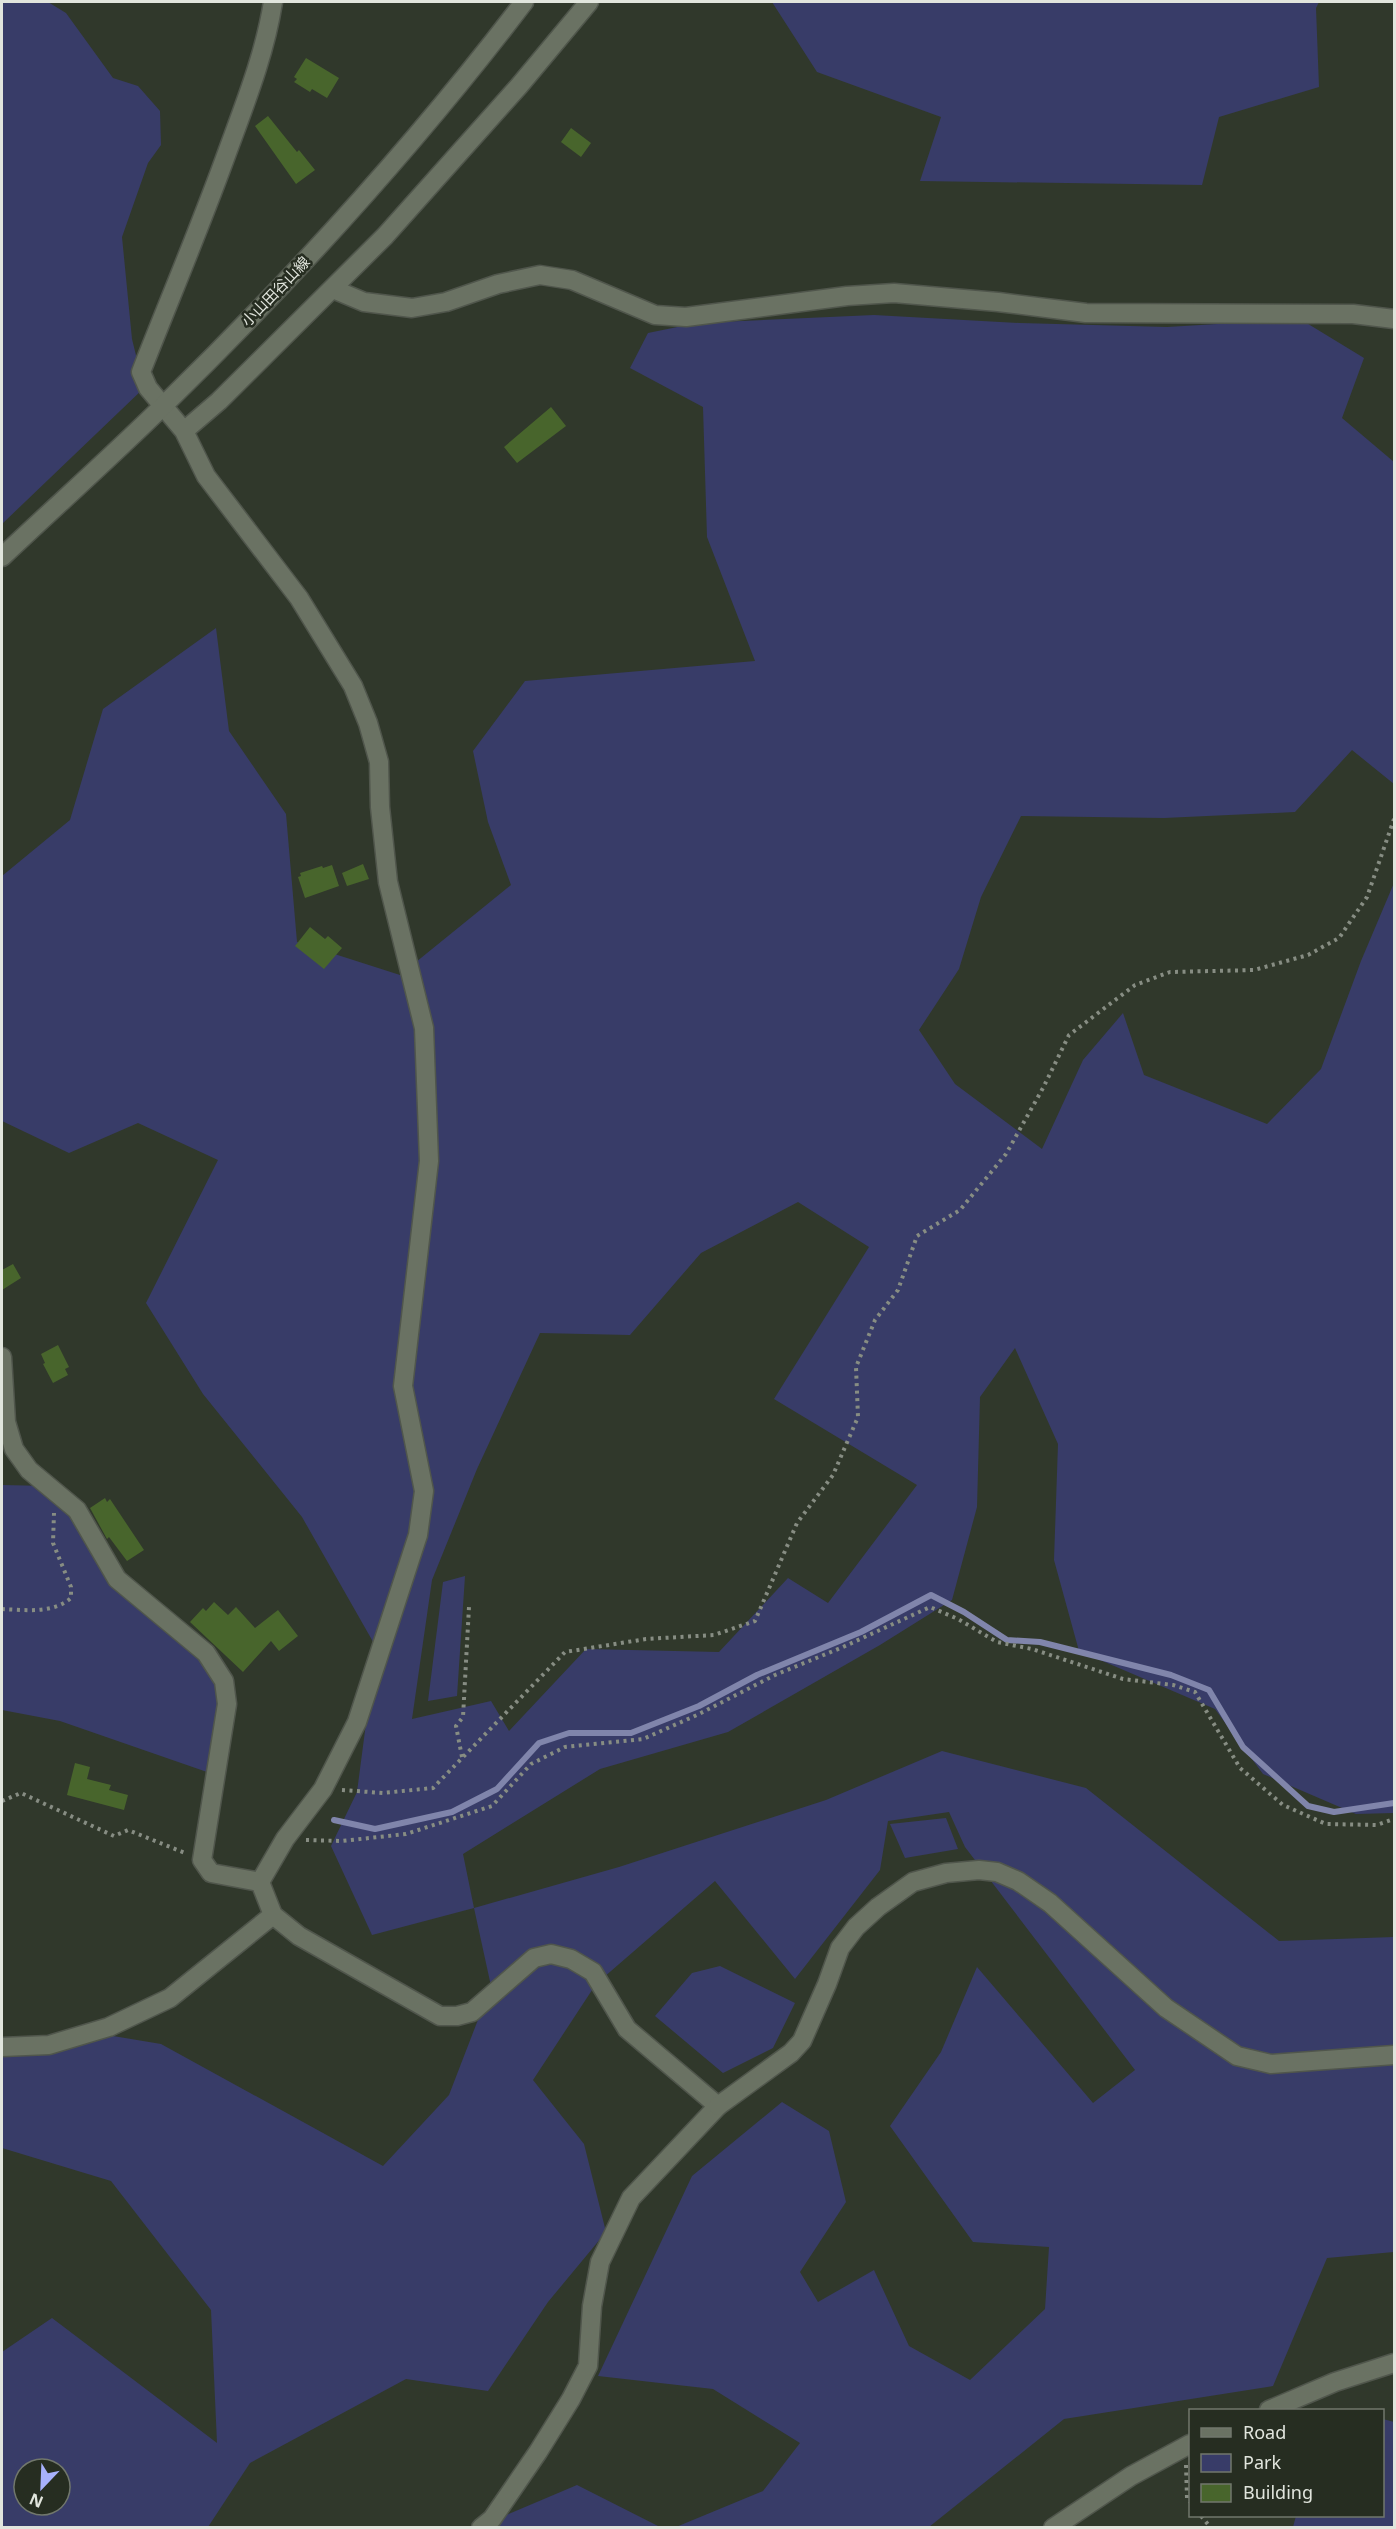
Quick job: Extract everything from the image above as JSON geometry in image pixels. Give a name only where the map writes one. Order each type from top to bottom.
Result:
[{"type":"street","points":[[260,1882],[285,1839],[323,1789],[357,1722],[418,1535],[424,1491],[403,1386],[429,1161],[424,1028],[388,882],[380,807],[379,762],[369,723],[353,686],[327,642],[267,555],[206,476],[184,431],[148,388],[141,372],[214,191],[249,95],[260,60],[273,2]]},
{"type":"street","name":"小山田谷山線","points":[[2,557],[164,405],[296,271],[413,139],[524,2]]},
{"type":"street","points":[[184,431],[219,401],[392,228],[519,86],[589,2]]},
{"type":"street","points":[[333,289],[345,296],[364,302],[412,308],[446,302],[498,284],[540,275],[572,280],[655,315],[686,317],[847,296],[894,293],[998,302],[1086,314],[1353,314],[1395,319]]},
{"type":"street","points":[[2,1357],[6,1422],[14,1449],[29,1470],[77,1510],[117,1579],[206,1653],[224,1681],[227,1704],[202,1860],[211,1873],[260,1882]]},
{"type":"street","points":[[481,2528],[492,2519],[538,2452],[571,2399],[588,2366],[592,2306],[600,2262],[630,2198],[718,2106],[791,2053],[802,2041],[840,1948],[870,1913],[913,1882],[946,1873],[979,1870],[998,1872],[1018,1881],[1050,1903],[1166,2008],[1237,2056],[1271,2064],[1395,2055]]},
{"type":"street","points":[[260,1882],[273,1915],[299,1936],[440,2016],[457,2016],[472,2012],[534,1958],[551,1954],[571,1959],[593,1972],[627,2029],[718,2106]]},
{"type":"street","points":[[2,2047],[48,2045],[109,2028],[170,1998],[273,1915]]},
{"type":"street","points":[[1271,2409],[1335,2382],[1395,2363]]},
{"type":"street","points":[[1053,2528],[1131,2476],[1188,2445]]},
{"type":"path","points":[[323,1789],[383,1793],[433,1788],[565,1652],[646,1640],[714,1635],[755,1622],[797,1523],[833,1475],[858,1417],[856,1367],[875,1320],[898,1290],[917,1236],[960,1210],[1006,1154],[1043,1088],[1069,1035],[1135,985],[1170,972],[1254,970],[1308,955],[1339,938],[1367,897],[1395,819]]},
{"type":"path","points":[[2,1609],[30,1611],[63,1605],[71,1598],[71,1587],[53,1543],[54,1491]]},
{"type":"path","points":[[462,1758],[456,1726],[463,1717],[469,1607]]},
{"type":"path","points":[[285,1839],[342,1841],[406,1834],[492,1806],[531,1764],[566,1747],[643,1739],[697,1715],[775,1675],[930,1607],[958,1618],[997,1642],[1032,1649],[1124,1679],[1173,1684],[1195,1692],[1240,1768],[1283,1805],[1326,1824],[1377,1825],[1395,1820]]},
{"type":"path","points":[[2,1801],[21,1793],[114,1836],[128,1830],[202,1860]]},
{"type":"path","points":[[1188,2445],[1187,2498],[1189,2500]]},
{"type":"green space","points":[[2,2],[48,2],[66,13],[113,78],[138,86],[160,111],[161,145],[148,163],[122,237],[132,339],[144,388],[2,524]]},
{"type":"green space","points":[[772,2],[1319,2],[1316,8],[1319,87],[1219,117],[1202,185],[920,181],[941,117],[817,72]]},
{"type":"green space","points":[[874,315],[1020,323],[1167,327],[1300,319],[1364,358],[1342,418],[1394,462],[1394,784],[1352,750],[1295,812],[1164,818],[1021,816],[981,897],[959,969],[919,1030],[955,1084],[1042,1149],[1083,1060],[1123,1013],[1144,1075],[1267,1124],[1321,1069],[1361,961],[1394,883],[1394,1813],[1356,1814],[1263,1774],[1215,1709],[1079,1651],[1054,1560],[1058,1444],[1015,1348],[980,1397],[977,1507],[952,1600],[880,1645],[728,1732],[600,1769],[463,1854],[474,1908],[372,1935],[331,1846],[357,1792],[376,1647],[302,1517],[203,1394],[146,1303],[218,1160],[138,1123],[69,1153],[2,1121],[2,876],[70,820],[103,709],[216,628],[229,731],[286,814],[297,942],[400,975],[511,885],[488,822],[473,751],[525,681],[755,661],[707,537],[703,407],[630,368],[648,333],[697,323]],"holes":[[[798,1202],[869,1247],[774,1399],[917,1485],[828,1603],[788,1578],[719,1652],[586,1649],[509,1731],[491,1701],[412,1719],[432,1580],[477,1469],[540,1333],[630,1335],[701,1253]]]},
{"type":"green space","points":[[2,1485],[48,1486],[132,1585],[210,1652],[234,1708],[207,1772],[60,1721],[2,1710]]},
{"type":"green space","points":[[465,1576],[457,1696],[428,1701],[443,1582]]},
{"type":"green space","points":[[942,1751],[1086,1788],[1279,1941],[1394,1937],[1394,2252],[1327,2258],[1273,2386],[1064,2419],[929,2527],[676,2527],[763,2491],[800,2443],[713,2389],[598,2376],[692,2176],[782,2102],[829,2131],[846,2202],[800,2272],[818,2302],[874,2270],[909,2346],[970,2380],[1045,2309],[1049,2247],[973,2242],[890,2126],[941,2052],[977,1967],[1093,2103],[1135,2070],[965,1847],[949,1812],[888,1821],[880,1870],[795,1979],[715,1881],[596,1984],[533,2080],[584,2144],[606,2232],[548,2302],[488,2391],[406,2379],[250,2463],[208,2527],[2,2527],[2,2352],[52,2318],[217,2443],[211,2310],[111,2181],[2,2148],[2,2053],[83,2031],[161,2044],[383,2166],[449,2095],[491,1986],[474,1908],[619,1867],[826,1800]]},
{"type":"green space","points":[[946,1818],[958,1849],[905,1858],[890,1824]]},
{"type":"green space","points":[[720,1966],[795,2003],[773,2048],[723,2073],[655,2016],[692,1973]]},
{"type":"green space","points":[[1384,2419],[1394,2422],[1394,2527],[1293,2527],[1296,2517],[1384,2517]]},
{"type":"green space","points":[[577,2485],[660,2527],[489,2528],[492,2521]]},
{"type":"building","points":[[306,58],[339,78],[327,98],[312,89],[310,92],[294,82],[297,79],[294,77]]},
{"type":"building","points":[[268,116],[315,170],[296,184],[255,126]]},
{"type":"building","points":[[571,128],[591,143],[581,157],[561,142]]},
{"type":"building","points":[[551,407],[566,426],[517,463],[504,447]]},
{"type":"building","points":[[363,864],[369,879],[347,886],[342,873]]},
{"type":"building","points":[[332,865],[339,886],[305,898],[298,877],[301,876],[300,873]]},
{"type":"building","points":[[310,927],[325,939],[328,936],[342,948],[324,969],[295,946]]},
{"type":"building","points":[[13,1264],[21,1278],[2,1290],[2,1270]]},
{"type":"building","points":[[58,1345],[69,1367],[65,1369],[68,1375],[53,1383],[43,1364],[45,1363],[41,1354]]},
{"type":"building","points":[[105,1498],[107,1502],[110,1499],[144,1550],[127,1561],[109,1537],[107,1539],[90,1508]]},
{"type":"building","points":[[214,1602],[228,1615],[236,1607],[255,1628],[278,1610],[298,1636],[279,1651],[271,1641],[243,1672],[190,1622],[203,1608],[206,1611]]},
{"type":"building","points":[[75,1763],[90,1767],[87,1779],[111,1785],[109,1790],[128,1795],[124,1810],[67,1795]]},
{"type":"waterway","points":[[334,1820],[375,1829],[452,1812],[497,1789],[539,1743],[569,1733],[631,1733],[699,1706],[757,1675],[861,1632],[931,1595],[964,1612],[1007,1640],[1040,1642],[1171,1675],[1209,1690],[1243,1747],[1308,1806],[1334,1812],[1394,1803]]}]
